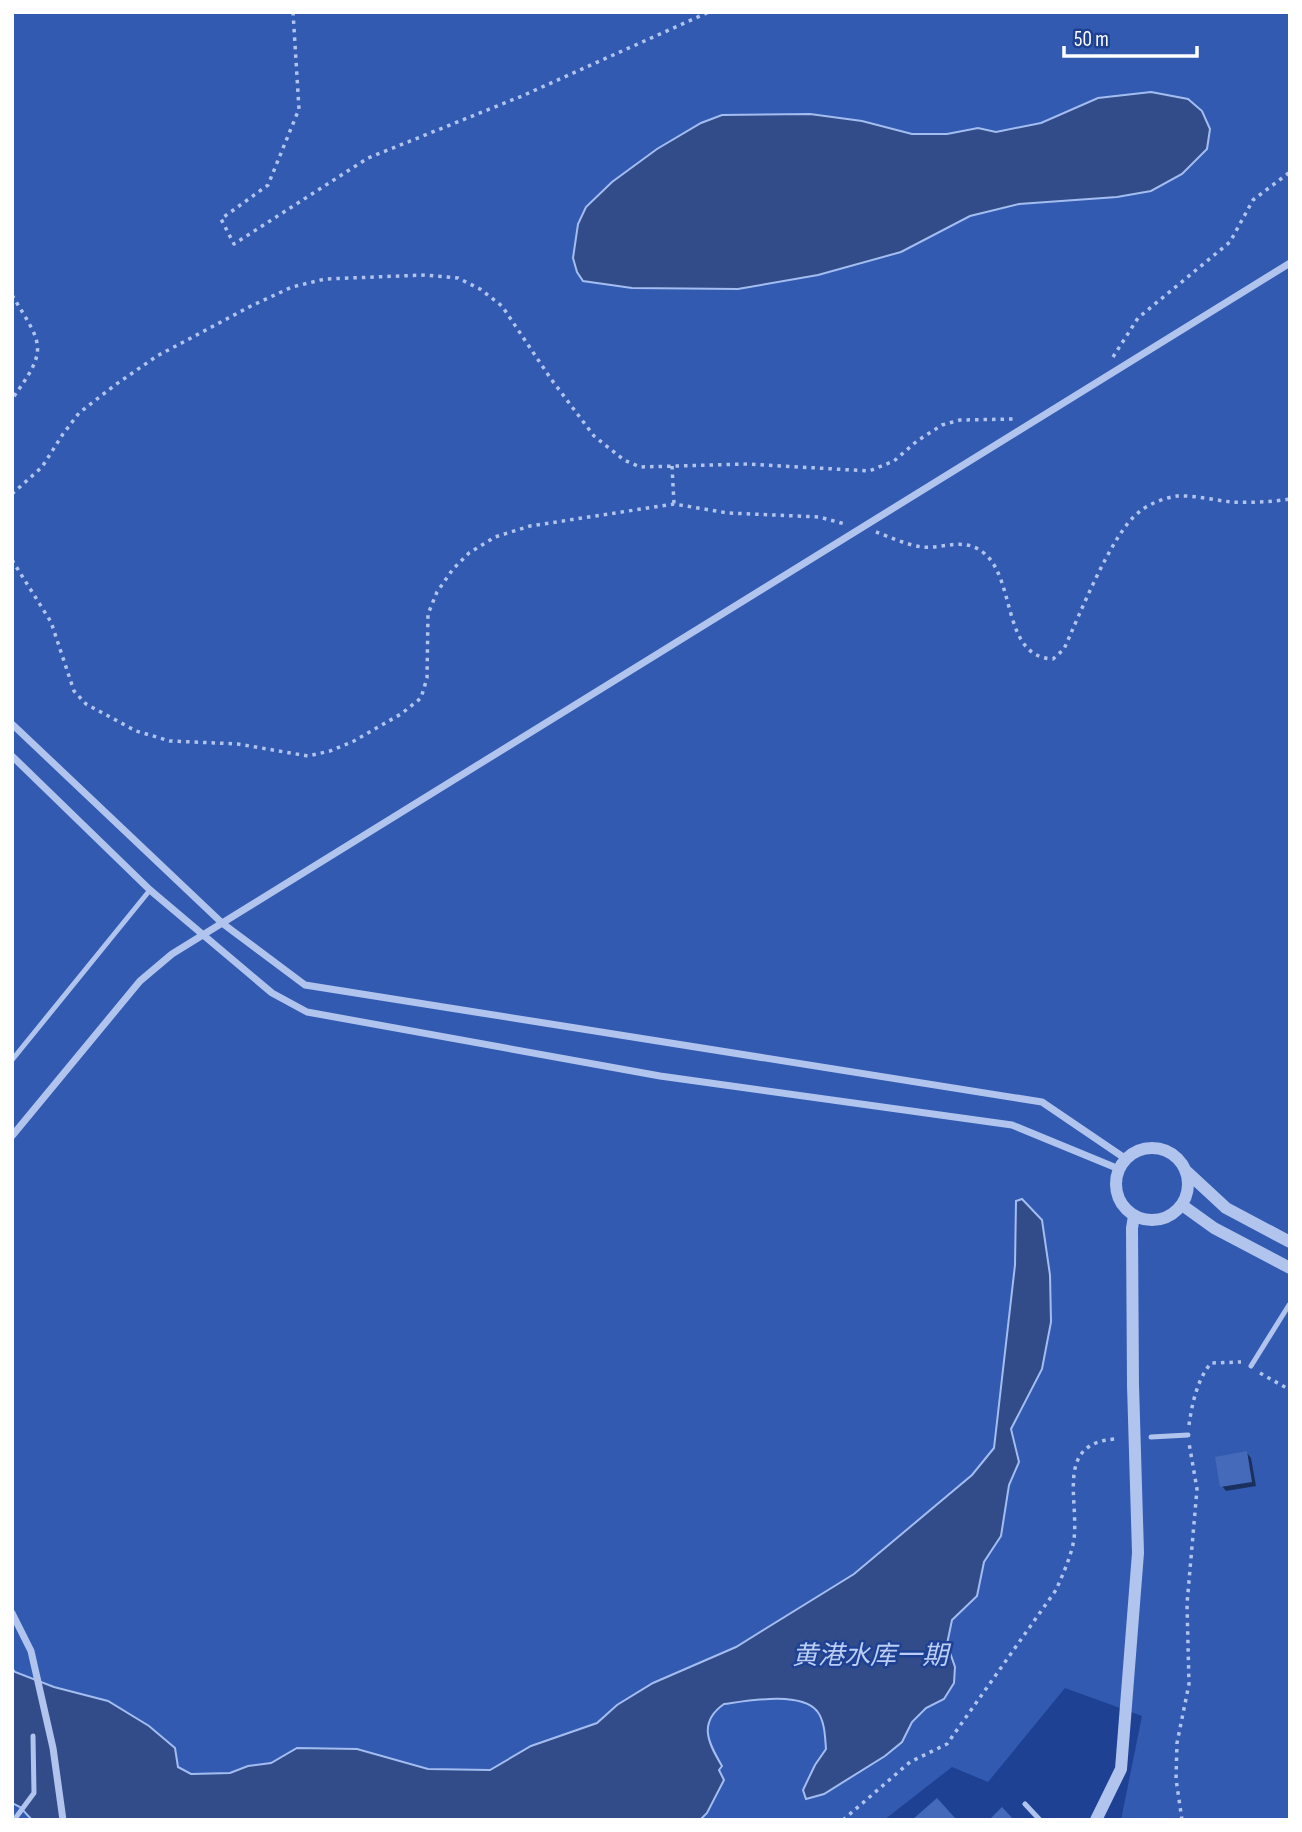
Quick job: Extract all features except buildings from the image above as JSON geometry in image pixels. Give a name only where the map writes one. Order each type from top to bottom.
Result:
[{"type":"street","points":[[12,1136],[140,981],[172,954],[1290,263]]},
{"type":"street","points":[[12,724],[222,923],[305,985],[1042,1102],[1122,1164]]},
{"type":"street","points":[[12,756],[150,890],[272,993],[307,1012],[660,1076],[1013,1125],[1122,1164]]},
{"type":"street","points":[[1185,1170],[1188,1182],[1182,1205],[1174,1212],[1155,1220],[1135,1216],[1119,1201],[1116,1190],[1122,1164],[1135,1152],[1159,1148],[1179,1160],[1185,1170],[1226,1208],[1290,1242]]},
{"type":"street","points":[[1182,1205],[1213,1228],[1290,1268]]},
{"type":"street","points":[[1096,1820],[1121,1769],[1138,1553],[1133,1371],[1132,1228],[1135,1216]]},
{"type":"street","points":[[12,1613],[31,1651],[53,1748],[63,1820]]},
{"type":"lane","points":[[12,1060],[150,890]]},
{"type":"lane","points":[[1251,1366],[1289,1305]]},
{"type":"lane","points":[[1151,1437],[1188,1435]]},
{"type":"lane","points":[[14,1820],[34,1793],[33,1736]]},
{"type":"lane","points":[[1025,1804],[1040,1820]]},
{"type":"path","points":[[293,12],[299,109],[268,185],[221,219],[234,244],[368,158],[522,96],[709,12]]},
{"type":"path","points":[[1106,366],[1138,318],[1230,242],[1252,200],[1290,172]]},
{"type":"path","points":[[12,494],[42,467],[79,413],[157,356],[292,287],[325,279],[425,275],[458,278],[480,289],[502,306],[551,379],[594,436],[624,460],[640,467],[748,464],[869,471],[894,461],[917,441],[942,425],[960,420],[1024,419]]},
{"type":"path","points":[[12,295],[37,337],[39,353],[27,379],[12,399]]},
{"type":"path","points":[[672,466],[674,503]]},
{"type":"path","points":[[12,560],[51,622],[74,691],[86,704],[136,731],[170,741],[238,744],[308,756],[354,741],[401,715],[421,698],[427,678],[428,614],[437,592],[453,569],[469,553],[495,537],[530,526],[674,503],[728,513],[819,517],[923,547],[954,543],[969,545],[985,554],[996,570],[1026,649],[1039,658],[1053,659],[1064,649],[1111,549],[1125,526],[1138,513],[1158,501],[1178,496],[1233,502],[1290,499]]},
{"type":"path","points":[[1182,1820],[1176,1779],[1177,1743],[1189,1684],[1187,1604],[1197,1489],[1188,1435],[1195,1396],[1203,1373],[1211,1363],[1228,1361],[1251,1366],[1290,1390]]},
{"type":"path","points":[[843,1820],[910,1762],[947,1744],[1056,1590],[1073,1540],[1075,1461],[1086,1448],[1104,1439],[1115,1439]]},
{"type":"shaded area","points":[[12,12],[1290,12],[1290,1820],[1121,1820],[1142,1716],[1065,1688],[988,1782],[952,1767],[884,1820],[12,1820]]},
{"type":"water","points":[[1151,92],[1188,99],[1202,111],[1210,129],[1207,149],[1182,174],[1151,191],[1117,197],[1019,204],[970,216],[901,252],[818,275],[738,289],[632,288],[583,281],[577,272],[573,258],[578,224],[586,207],[612,182],[657,149],[701,123],[722,115],[810,114],[862,121],[912,134],[947,134],[978,128],[996,132],[1041,123],[1098,98]]},
{"type":"water","name":"黄港水库一期","points":[[1022,1199],[1042,1220],[1050,1275],[1051,1322],[1042,1369],[1011,1429],[1019,1462],[1009,1485],[1001,1536],[984,1562],[977,1596],[952,1620],[947,1644],[955,1667],[954,1683],[944,1699],[926,1708],[912,1722],[902,1742],[885,1756],[824,1794],[806,1799],[803,1790],[826,1749],[820,1715],[809,1705],[799,1701],[773,1699],[724,1704],[710,1719],[708,1734],[722,1766],[719,1770],[724,1780],[707,1813],[700,1820],[32,1820],[20,1807],[12,1803],[12,1668],[15,1672],[54,1687],[108,1701],[149,1726],[175,1748],[178,1767],[191,1774],[230,1773],[248,1766],[271,1763],[297,1748],[357,1749],[428,1769],[490,1770],[531,1746],[597,1723],[617,1705],[653,1683],[736,1647],[854,1574],[972,1475],[994,1448],[1015,1265],[1016,1201]]}]
